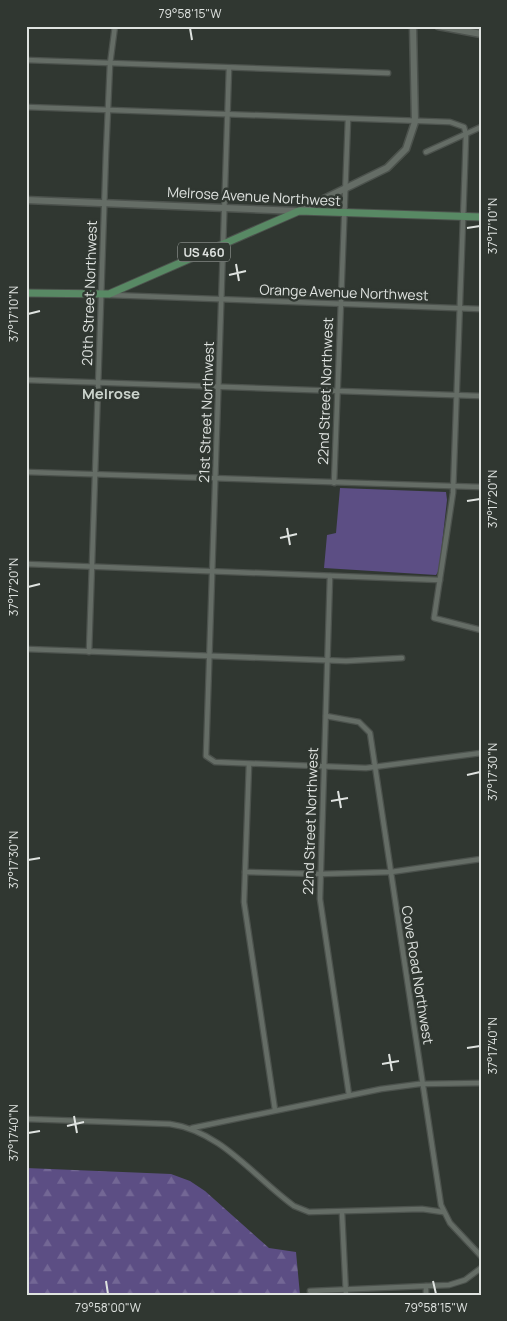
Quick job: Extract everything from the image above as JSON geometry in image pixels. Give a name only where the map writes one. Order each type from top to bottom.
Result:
[{"type":"main road","name":"Melrose Avenue Northwest","points":[[299,211],[481,218]]},
{"type":"main road","name":"US 460","points":[[109,294],[299,211]]},
{"type":"main road","name":"Orange Avenue Northwest","points":[[26,293],[101,296],[109,294]]},
{"type":"street","name":"20th Street Northwest","points":[[89,652],[104,202],[110,64],[115,26]]},
{"type":"street","points":[[299,211],[376,174],[394,163],[406,150],[416,122],[413,26]]},
{"type":"street","points":[[438,26],[481,34]]},
{"type":"street","points":[[26,60],[388,73]]},
{"type":"street","name":"21st Street Northwest","points":[[230,68],[206,756],[215,762],[249,764]]},
{"type":"street","points":[[26,107],[458,123],[464,127],[466,134],[453,487],[434,618],[481,630]]},
{"type":"street","name":"22nd Street Northwest","points":[[334,483],[348,120]]},
{"type":"street","points":[[426,152],[481,126]]},
{"type":"street","name":"Melrose Avenue Northwest","points":[[26,200],[225,206],[299,211]]},
{"type":"street","name":"Orange Avenue Northwest","points":[[109,294],[481,309]]},
{"type":"street","points":[[26,380],[481,396]]},
{"type":"street","points":[[26,472],[481,487]]},
{"type":"street","points":[[26,564],[440,580]]},
{"type":"street","name":"22nd Street Northwest","points":[[330,576],[320,899],[349,1095]]},
{"type":"street","points":[[26,649],[365,661],[402,658]]},
{"type":"street","name":"Cove Road Northwest","points":[[326,716],[349,719],[364,725],[370,733],[443,1212],[450,1223],[481,1256]]},
{"type":"street","points":[[275,1110],[244,902],[249,764],[376,768],[481,753]]},
{"type":"street","points":[[245,872],[320,874],[391,872],[481,859]]},
{"type":"street","points":[[192,1128],[349,1095],[424,1084],[481,1084]]},
{"type":"street","points":[[26,1119],[170,1124],[192,1128],[210,1137],[294,1206],[309,1212],[342,1213],[422,1209],[443,1212]]},
{"type":"street","points":[[342,1213],[346,1295]]},
{"type":"street","points":[[310,1291],[457,1283],[473,1275],[481,1268]]},
{"type":"street","points":[[426,1286],[426,1295]]},
{"type":"green space","points":[[340,488],[446,492],[447,500],[439,570],[436,575],[324,568],[327,535],[336,533]]},
{"type":"green space","points":[[26,1168],[171,1174],[190,1181],[205,1191],[269,1248],[296,1252],[300,1295],[26,1295]]},
{"type":"district","name":"Melrose","points":[[111,393]]}]
